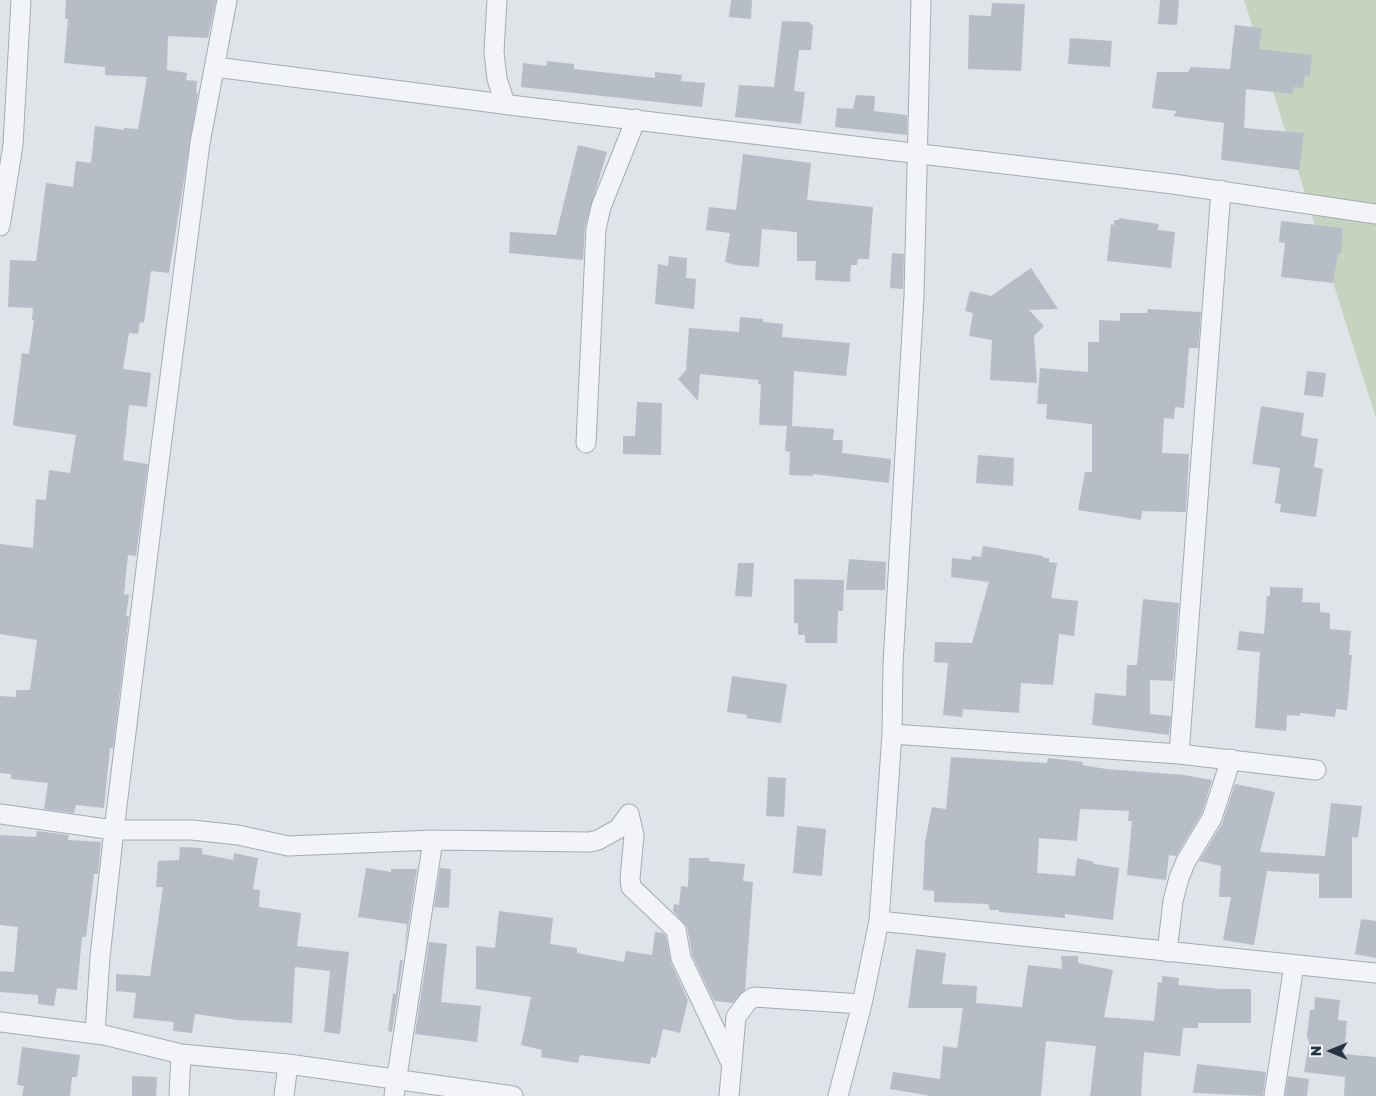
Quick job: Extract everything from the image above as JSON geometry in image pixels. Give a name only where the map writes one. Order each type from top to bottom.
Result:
[{"type":"street","points":[[0,226],[13,145],[21,0]]},
{"type":"street","points":[[95,1033],[100,957],[114,830],[200,143],[227,0]]},
{"type":"street","points":[[497,0],[494,52],[497,79],[505,103]]},
{"type":"street","points":[[838,1096],[862,1004],[879,921],[892,734],[893,664],[914,296],[922,0]]},
{"type":"street","points":[[0,69],[17,59]]},
{"type":"street","points":[[215,67],[1221,190],[1376,214]]},
{"type":"street","points":[[586,443],[596,229],[601,207],[636,119]]},
{"type":"street","points":[[1179,754],[1221,190]]},
{"type":"street","points":[[892,734],[1179,754],[1316,770]]},
{"type":"street","points":[[1167,952],[1173,901],[1180,878],[1186,861],[1212,818],[1232,760]]},
{"type":"street","points":[[0,814],[114,830],[192,830],[238,836],[288,846],[433,840],[590,842],[598,840],[618,829],[629,814],[634,835],[630,879],[632,887],[676,930],[681,958],[732,1065]]},
{"type":"street","points":[[395,1088],[433,840]]},
{"type":"street","points":[[879,921],[1376,973]]},
{"type":"street","points":[[1274,1096],[1294,965]]},
{"type":"street","points":[[729,1096],[736,1017],[742,1006],[754,997],[862,1004]]},
{"type":"street","points":[[0,1022],[95,1033],[181,1054],[288,1064],[395,1088],[513,1096]]},
{"type":"street","points":[[178,1096],[181,1054]]},
{"type":"street","points":[[284,1096],[288,1064]]},
{"type":"green space","points":[[1244,0],[1376,0],[1376,419],[1373,409]]},
{"type":"building","points":[[66,0],[216,0],[208,38],[168,36],[167,70],[187,73],[186,80],[197,81],[196,92],[198,93],[169,273],[151,271],[144,323],[140,322],[138,334],[129,333],[123,369],[151,373],[147,407],[129,405],[123,460],[148,464],[136,556],[128,555],[124,594],[129,595],[126,616],[129,616],[113,749],[110,748],[104,808],[76,805],[74,813],[44,809],[48,783],[11,779],[11,774],[0,773],[0,696],[16,697],[16,690],[30,690],[37,640],[0,634],[0,544],[33,548],[36,499],[46,500],[49,470],[70,473],[76,435],[15,426],[13,424],[22,353],[29,354],[34,320],[32,320],[33,308],[8,307],[10,260],[36,261],[46,183],[73,187],[76,161],[91,163],[95,126],[124,130],[124,128],[138,129],[147,77],[105,75],[105,67],[64,63],[68,19],[65,19]]},
{"type":"building","points":[[731,0],[752,0],[751,19],[729,17]]},
{"type":"building","points":[[1160,0],[1179,0],[1177,25],[1158,24]]},
{"type":"building","points":[[992,3],[1025,4],[1021,71],[968,69],[969,15],[991,16]]},
{"type":"building","points":[[782,21],[810,22],[813,25],[811,50],[799,50],[794,91],[805,92],[801,124],[735,117],[739,85],[774,87]]},
{"type":"building","points":[[1235,25],[1262,28],[1259,49],[1312,55],[1310,76],[1305,75],[1303,88],[1293,87],[1293,94],[1246,89],[1244,128],[1304,133],[1299,170],[1221,160],[1224,123],[1173,116],[1177,111],[1152,108],[1157,72],[1188,72],[1191,67],[1230,69]]},
{"type":"building","points":[[1070,38],[1112,41],[1110,67],[1068,64]]},
{"type":"building","points":[[547,61],[574,64],[574,69],[655,78],[655,72],[682,75],[681,81],[705,83],[702,107],[521,87],[523,63],[546,66]]},
{"type":"building","points":[[856,95],[875,96],[874,111],[907,115],[907,135],[835,127],[837,108],[853,109]]},
{"type":"building","points":[[578,145],[607,152],[585,227],[583,260],[509,253],[510,232],[556,235]]},
{"type":"building","points":[[743,154],[811,163],[807,200],[873,207],[869,259],[858,259],[857,265],[851,265],[850,282],[815,280],[816,261],[797,261],[797,232],[762,229],[759,267],[725,262],[730,233],[706,230],[709,207],[736,210]]},
{"type":"building","points":[[1119,218],[1159,224],[1158,230],[1175,232],[1171,268],[1107,261],[1111,224],[1114,225],[1114,220],[1119,220]]},
{"type":"building","points":[[1281,221],[1343,228],[1341,254],[1338,253],[1333,283],[1281,277],[1285,243],[1279,242]]},
{"type":"building","points":[[892,253],[904,254],[903,289],[890,288]]},
{"type":"building","points":[[669,256],[687,258],[686,278],[696,279],[694,309],[655,304],[658,264],[668,266]]},
{"type":"building","points":[[1031,268],[1058,309],[1029,310],[1044,326],[1034,336],[1037,383],[990,380],[992,340],[969,336],[973,313],[965,311],[970,291],[991,296]]},
{"type":"building","points":[[1148,309],[1201,312],[1198,348],[1189,348],[1184,408],[1175,407],[1174,419],[1164,418],[1162,453],[1189,454],[1186,512],[1142,511],[1141,520],[1078,510],[1085,472],[1092,472],[1092,424],[1046,419],[1047,404],[1037,404],[1040,368],[1088,372],[1088,342],[1099,342],[1099,320],[1120,321],[1120,313],[1147,313]]},
{"type":"building","points":[[740,317],[763,319],[763,322],[783,324],[782,337],[850,343],[846,376],[794,371],[792,426],[834,429],[833,440],[843,440],[842,453],[891,459],[889,483],[813,474],[813,476],[789,475],[790,452],[785,451],[787,426],[759,425],[761,384],[758,384],[759,380],[700,374],[698,401],[678,379],[686,370],[689,328],[739,332]]},
{"type":"building","points":[[1307,371],[1326,373],[1323,397],[1304,395]]},
{"type":"building","points":[[637,402],[662,403],[661,455],[623,454],[623,436],[635,436]]},
{"type":"building","points":[[1261,406],[1304,413],[1301,436],[1318,439],[1314,467],[1323,469],[1316,517],[1280,512],[1281,504],[1275,503],[1280,468],[1252,464]]},
{"type":"building","points":[[978,455],[1014,458],[1013,486],[976,483]]},
{"type":"building","points":[[983,546],[1043,556],[1043,558],[1049,558],[1049,562],[1057,563],[1051,598],[1078,601],[1074,636],[1059,634],[1053,685],[1021,683],[1019,713],[963,709],[962,717],[943,715],[948,663],[934,662],[935,642],[972,643],[989,582],[951,577],[952,558],[971,560],[972,556],[981,557]]},
{"type":"building","points":[[849,559],[886,562],[885,590],[846,590]]},
{"type":"building","points":[[738,563],[754,563],[752,597],[735,596]]},
{"type":"building","points":[[794,579],[844,580],[843,611],[838,611],[837,643],[805,643],[805,635],[798,635],[798,623],[794,623]]},
{"type":"building","points":[[1270,587],[1303,588],[1302,602],[1320,603],[1320,612],[1330,613],[1330,629],[1351,631],[1349,655],[1352,655],[1347,710],[1336,709],[1335,717],[1300,713],[1300,716],[1287,715],[1286,731],[1255,728],[1260,652],[1237,650],[1239,631],[1264,634],[1267,596],[1270,596]]},
{"type":"building","points":[[1143,599],[1179,603],[1173,681],[1150,680],[1150,714],[1171,716],[1169,735],[1092,725],[1095,693],[1126,696],[1127,665],[1137,665]]},
{"type":"building","points":[[732,676],[787,684],[781,723],[746,718],[747,715],[727,712]]},
{"type":"building","points":[[951,757],[1047,763],[1048,758],[1083,762],[1082,765],[1106,769],[1184,775],[1212,780],[1202,813],[1176,856],[1169,855],[1166,880],[1127,875],[1132,821],[1128,821],[1129,811],[1080,809],[1077,841],[1039,838],[1037,873],[1075,876],[1077,858],[1094,862],[1094,864],[1119,868],[1113,920],[1065,914],[1065,918],[999,912],[999,910],[990,910],[988,904],[934,902],[934,891],[923,890],[925,842],[932,807],[946,809]]},
{"type":"building","points":[[768,777],[786,778],[784,817],[766,816]]},
{"type":"building","points":[[1235,784],[1275,792],[1260,852],[1325,856],[1331,803],[1362,806],[1358,838],[1352,837],[1352,898],[1319,898],[1319,874],[1267,871],[1254,945],[1223,940],[1231,897],[1219,897],[1221,866],[1199,861],[1222,824]]},
{"type":"building","points":[[797,826],[826,829],[822,876],[793,873]]},
{"type":"building","points":[[37,831],[69,835],[68,840],[101,842],[98,874],[94,874],[86,937],[82,937],[77,990],[57,988],[54,1006],[38,1004],[38,995],[0,992],[0,971],[14,972],[18,927],[0,925],[0,835],[36,837]]},
{"type":"building","points":[[180,847],[202,848],[202,854],[233,860],[234,853],[258,858],[253,889],[260,890],[259,907],[301,913],[297,946],[349,952],[340,1034],[324,1032],[330,971],[295,967],[292,1023],[238,1020],[195,1014],[192,1033],[173,1031],[174,1022],[133,1018],[136,993],[116,991],[116,974],[150,976],[163,887],[156,887],[158,861],[179,860]]},
{"type":"building","points":[[689,858],[709,858],[709,861],[745,864],[743,881],[753,882],[745,990],[733,1003],[714,1001],[692,955],[687,927],[673,911],[674,904],[679,905],[681,886],[688,887]]},
{"type":"building","points":[[366,868],[391,872],[391,869],[417,869],[404,956],[407,924],[358,917]]},
{"type":"building","points":[[440,868],[451,869],[449,908],[434,907]]},
{"type":"building","points":[[499,911],[553,918],[550,944],[577,948],[577,953],[624,962],[626,951],[652,955],[655,932],[663,933],[666,936],[671,963],[688,1000],[680,1033],[663,1029],[656,1058],[651,1057],[650,1064],[580,1055],[578,1063],[541,1057],[542,1050],[521,1045],[531,997],[476,989],[476,946],[495,948]]},
{"type":"building","points":[[1361,919],[1376,921],[1376,958],[1355,954]]},
{"type":"building","points":[[429,942],[447,944],[441,1002],[481,1006],[477,1042],[415,1034]]},
{"type":"building","points":[[916,949],[946,953],[942,984],[977,986],[976,1003],[1022,1007],[1028,965],[1062,969],[1061,956],[1078,956],[1078,963],[1113,970],[1104,1017],[1154,1021],[1158,982],[1162,983],[1162,976],[1179,978],[1178,985],[1221,989],[1251,989],[1251,1023],[1198,1023],[1198,1028],[1183,1028],[1180,1056],[1144,1052],[1141,1096],[1090,1096],[1096,1046],[1046,1041],[1041,1096],[931,1096],[890,1089],[893,1072],[940,1079],[943,1046],[957,1048],[963,1008],[908,1008]]},
{"type":"building","points":[[400,960],[403,960],[392,1032],[388,1031],[393,993],[396,994]]},
{"type":"building","points":[[1315,997],[1340,1000],[1338,1020],[1347,1021],[1344,1054],[1376,1057],[1376,1096],[1344,1096],[1345,1077],[1304,1072],[1309,1043],[1307,1036],[1310,1010],[1314,1010]]},
{"type":"building","points":[[22,1047],[80,1055],[77,1077],[72,1077],[70,1096],[22,1096],[24,1086],[17,1085]]},
{"type":"building","points":[[1197,1064],[1266,1072],[1263,1096],[1193,1093]]},
{"type":"building","points":[[132,1076],[157,1077],[156,1096],[132,1096]]},
{"type":"building","points":[[1288,1076],[1309,1079],[1307,1096],[1285,1096]]}]
